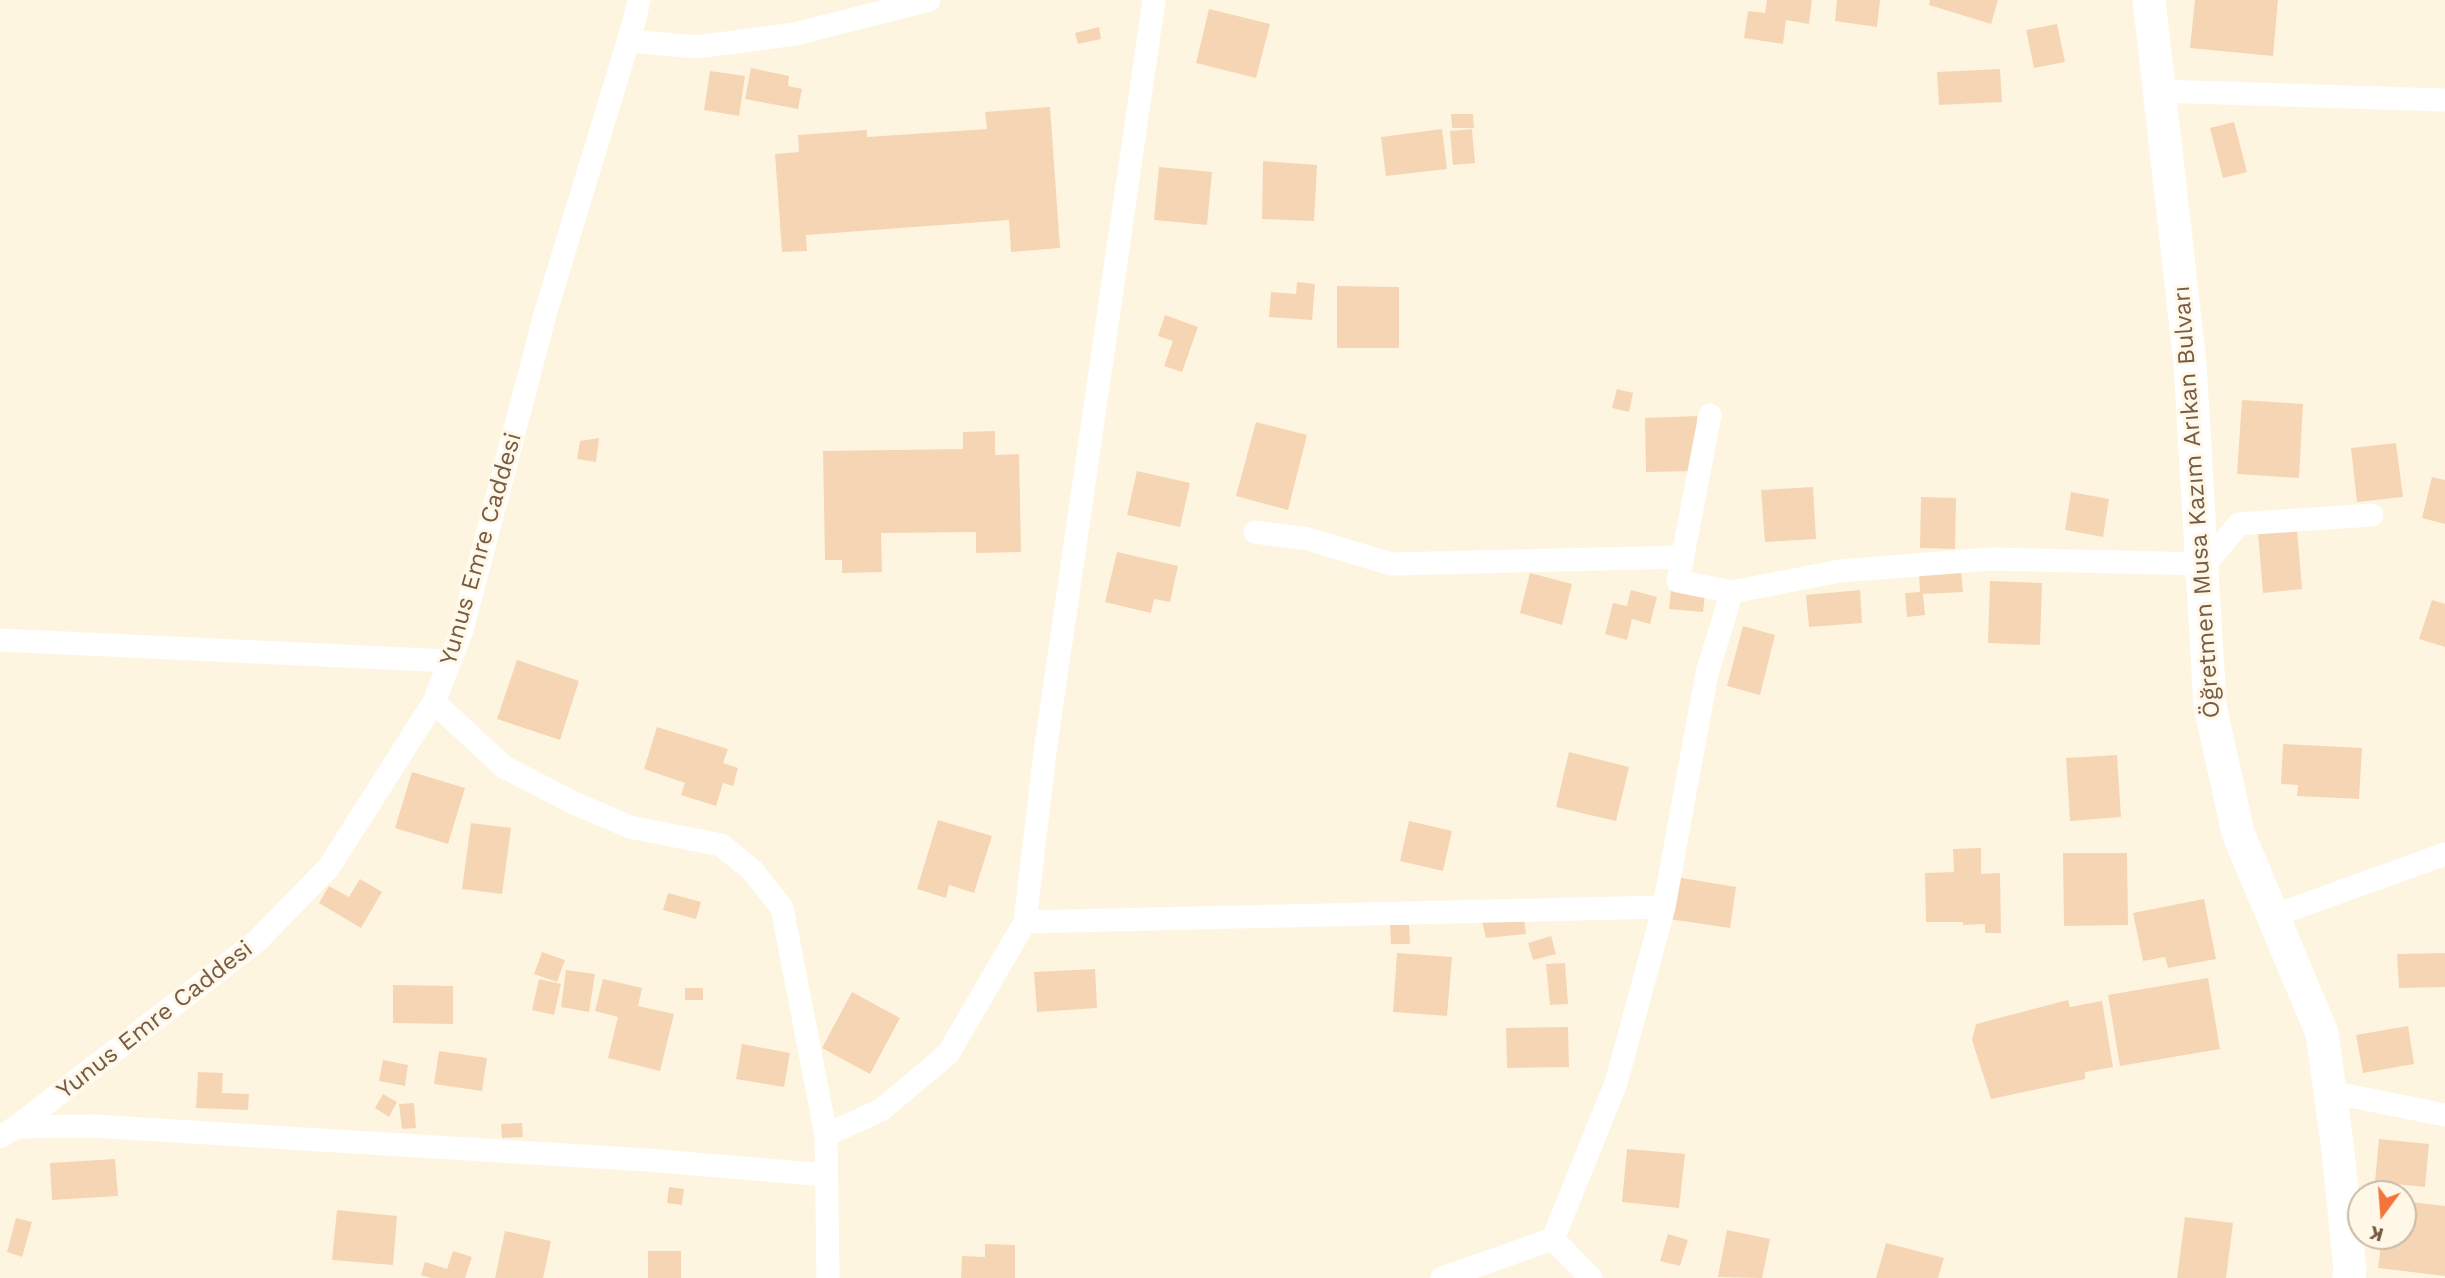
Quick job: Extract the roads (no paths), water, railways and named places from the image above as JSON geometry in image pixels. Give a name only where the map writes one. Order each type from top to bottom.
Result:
[{"type":"street","name":"Yunus Emre Caddesi","points":[[8,1132],[257,942],[329,867],[434,702],[463,630],[546,311],[629,41],[639,0]]},
{"type":"street","points":[[629,41],[696,47],[795,34],[929,0]]},
{"type":"street","points":[[825,1135],[881,1110],[948,1054],[1025,922],[1045,752],[1154,0]]},
{"type":"street","name":"Öğretmen Musa Kazım Arıkan Bulvarı","points":[[2149,0],[2190,363],[2210,706],[2238,833],[2322,1033],[2349,1278]]},
{"type":"street","points":[[2159,91],[2445,100]]},
{"type":"street","points":[[1710,415],[1678,581],[1732,592],[1840,571],[1991,559],[2205,564],[2238,524],[2372,515]]},
{"type":"street","points":[[1255,532],[1308,539],[1391,564],[1683,557]]},
{"type":"street","points":[[1442,1278],[1553,1239],[1616,1083],[1664,907],[1707,673],[1732,592]]},
{"type":"street","points":[[0,640],[450,661]]},
{"type":"street","points":[[434,702],[505,767],[573,803],[630,827],[721,845],[752,870],[782,908],[825,1135],[828,1278]]},
{"type":"street","points":[[2273,916],[2445,854]]},
{"type":"street","points":[[1025,922],[1664,907]]},
{"type":"street","points":[[2330,1093],[2445,1115]]},
{"type":"street","points":[[8,1132],[107,1127],[647,1160],[826,1175]]},
{"type":"street","points":[[1553,1239],[1591,1278]]}]
